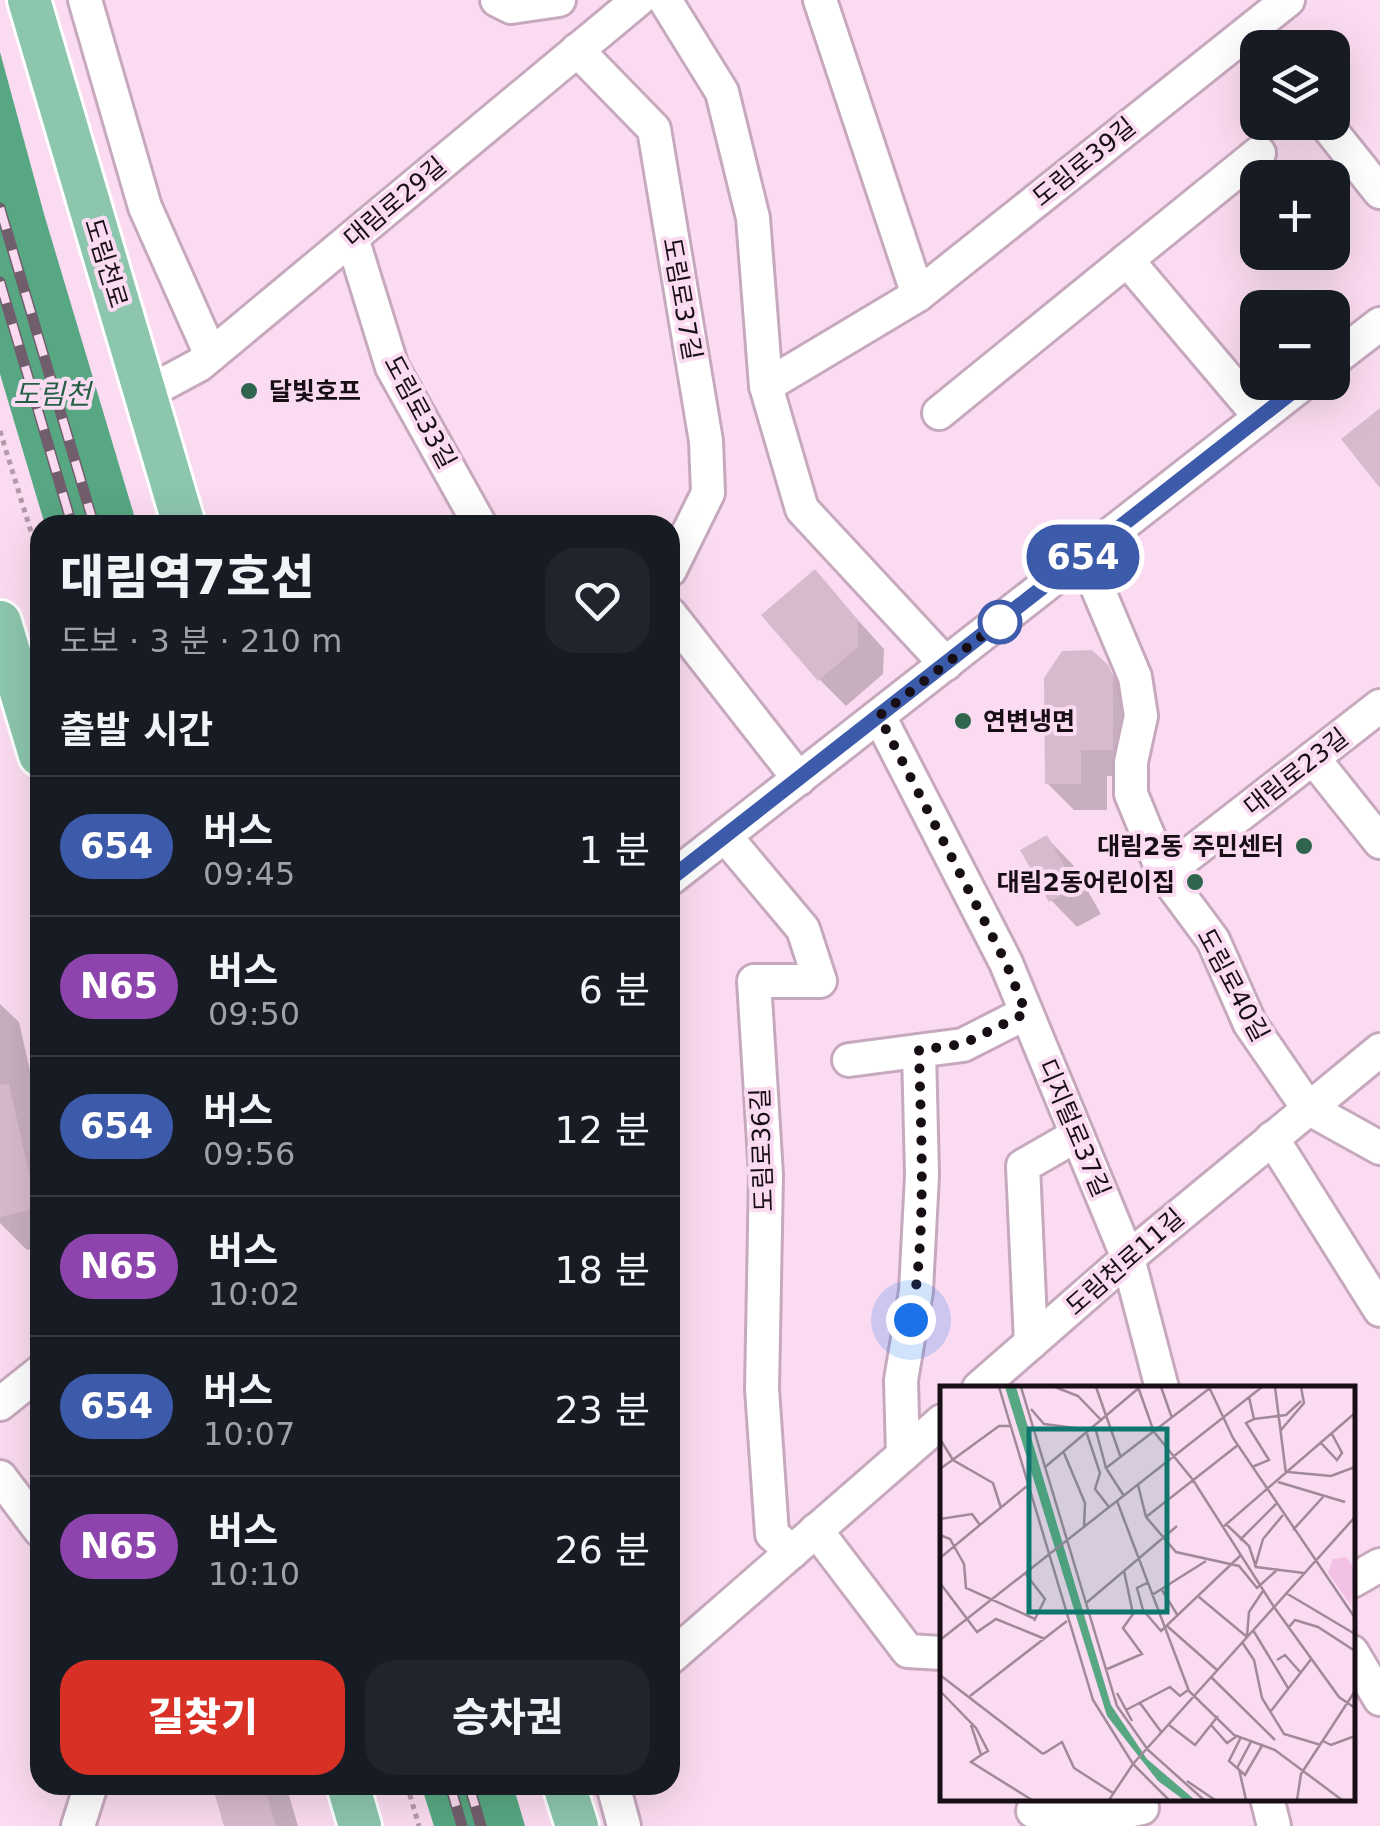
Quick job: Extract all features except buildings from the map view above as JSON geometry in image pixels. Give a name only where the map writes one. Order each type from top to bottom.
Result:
[{"type":"main road","name":"도림천로","points":[[30,0],[181,515]]},
{"type":"main road","points":[[0,622],[30,722]]},
{"type":"main road","points":[[351,1795],[360,1826]]},
{"type":"main road","points":[[567,1795],[577,1826]]},
{"type":"street","points":[[85,0],[145,208],[211,355]]},
{"type":"street","points":[[498,0],[512,7],[559,0]]},
{"type":"street","points":[[665,0],[722,92],[753,218],[766,386],[802,509],[946,664]]},
{"type":"street","points":[[820,0],[918,295]]},
{"type":"street","name":"도림로39길","points":[[766,386],[918,295],[1288,0]]},
{"type":"street","name":"대림로29길","points":[[145,394],[211,355],[578,50],[618,5]]},
{"type":"street","name":"도림로37길","points":[[578,50],[654,129],[706,440],[708,493],[680,550]]},
{"type":"street","points":[[1338,140],[1380,192]]},
{"type":"street","points":[[940,413],[1260,153]]},
{"type":"street","name":"도림로33길","points":[[352,238],[392,367],[474,515]]},
{"type":"street","points":[[1128,260],[1260,417]]},
{"type":"street","points":[[1350,347],[1380,324]]},
{"type":"street","points":[[680,871],[1282,400]]},
{"type":"street","name":"도림로40길","points":[[1084,556],[1135,677],[1140,716],[1131,762],[1131,794],[1164,874],[1213,940],[1250,1024],[1308,1108],[1380,1148]]},
{"type":"street","points":[[680,627],[799,778]]},
{"type":"street","name":"대림로23길","points":[[1164,874],[1380,706]]},
{"type":"street","name":"디지털로37길","points":[[879,716],[1006,963],[1128,1258],[1161,1386]]},
{"type":"street","points":[[1314,758],[1380,842]]},
{"type":"street","name":"도림로36길","points":[[724,836],[802,929],[820,982],[754,982],[766,1175],[762,1388],[772,1534],[804,1541]]},
{"type":"street","points":[[849,1060],[963,1044],[1026,1013]]},
{"type":"street","points":[[903,1455],[901,1380],[916,1290],[922,1175],[919,1050]]},
{"type":"street","name":"도림천로11길","points":[[981,1386],[1128,1258],[1380,1050]]},
{"type":"street","points":[[1032,1343],[1023,1166],[1077,1135]]},
{"type":"street","points":[[1272,1138],[1380,1310]]},
{"type":"street","points":[[0,1404],[30,1380]]},
{"type":"street","points":[[680,1649],[940,1422]]},
{"type":"street","points":[[0,1478],[30,1517]]},
{"type":"street","points":[[804,1541],[908,1651],[940,1653]]},
{"type":"street","points":[[1355,1579],[1380,1565]]},
{"type":"street","points":[[1355,1657],[1380,1699]]},
{"type":"street","points":[[78,1826],[88,1795]]},
{"type":"street","points":[[616,1795],[624,1826]]},
{"type":"street","points":[[1268,1801],[1274,1826]]},
{"type":"street","points":[[1033,1812],[1108,1815],[1145,1811]]},
{"type":"path","points":[[0,431],[30,528]]},
{"type":"path","points":[[410,1795],[419,1826]]},
{"type":"water","name":"도림천","points":[[0,52],[134,515],[42,515],[0,374]]},
{"type":"water","points":[[424,1795],[516,1795],[525,1826],[434,1826]]},
{"type":"railway","points":[[0,208],[91,515]]},
{"type":"railway","points":[[0,282],[69,515]]},
{"type":"railway","points":[[453,1795],[462,1826]]},
{"type":"railway","points":[[472,1795],[481,1826]]},
{"type":"bus line","name":"654","points":[[680,871],[1282,400]]},
{"type":"place","name":"달빛호프","points":[[249,391]]},
{"type":"place","name":"연변냉면","points":[[963,721]]},
{"type":"place","name":"대림2동 주민센터","points":[[1304,846]]},
{"type":"place","name":"대림2동어린이집","points":[[1195,882]]},
{"type":"route","points":[[911,1320],[922,1175],[919,1050],[963,1044],[1026,1013],[1006,963],[879,716],[1000,622]]}]
